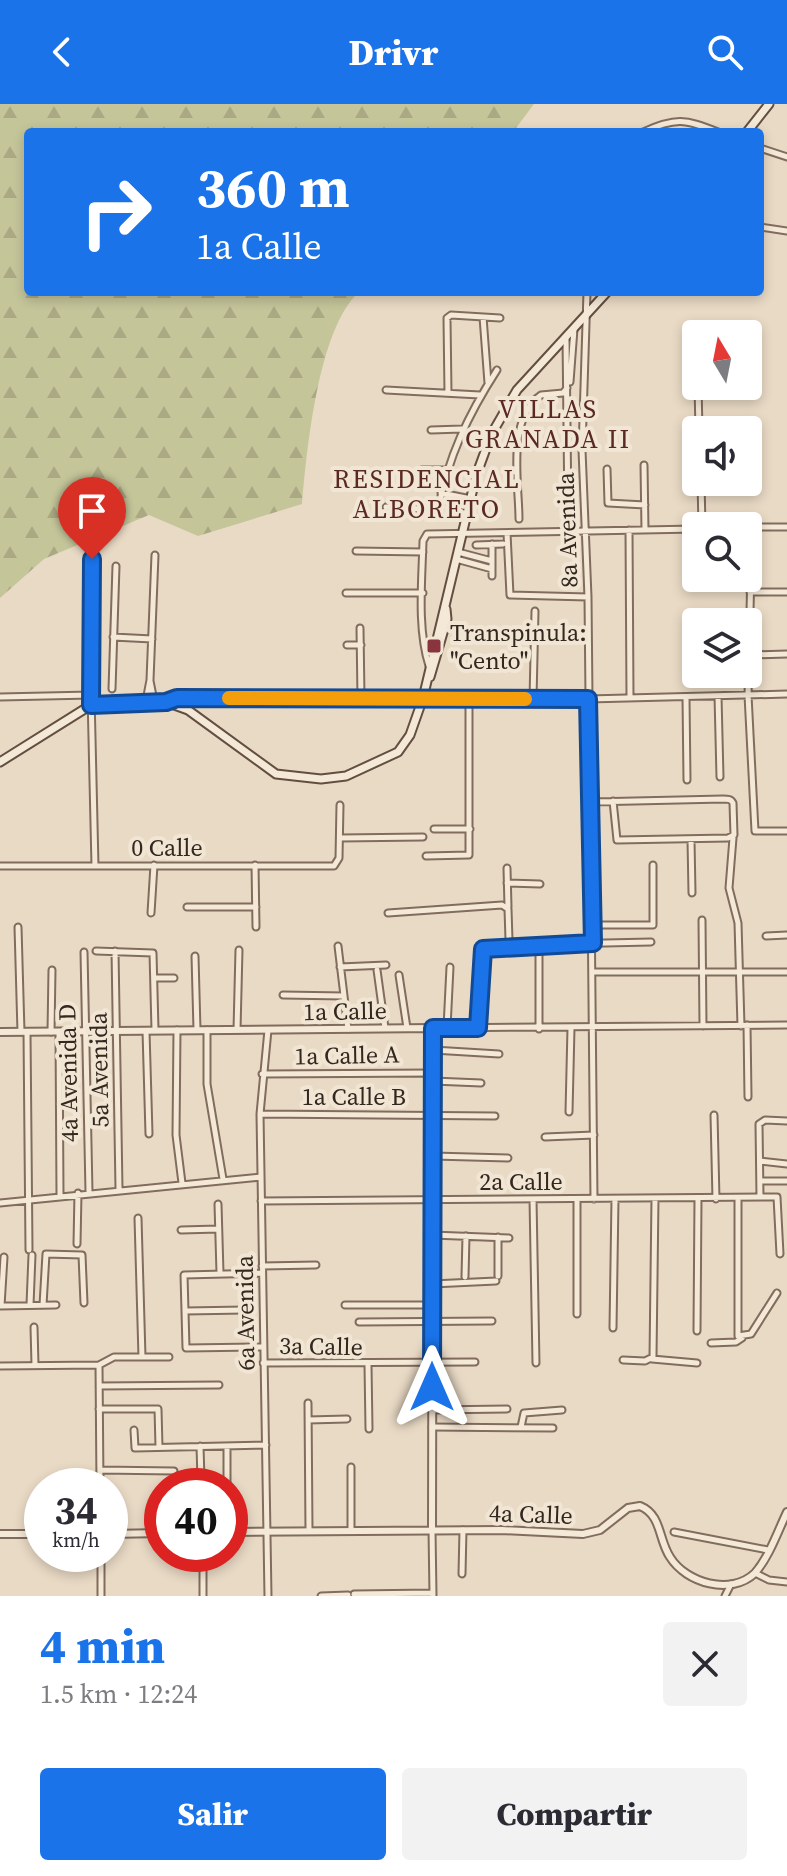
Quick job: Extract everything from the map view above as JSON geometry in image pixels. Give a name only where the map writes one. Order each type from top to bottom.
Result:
[{"type":"main road","points":[[750,128],[769,104]]},
{"type":"main road","points":[[428,681],[429,666],[470,503],[484,453],[501,415],[517,390],[603,296]]},
{"type":"main road","points":[[0,762],[91,705],[150,701],[166,702],[209,722],[276,774],[321,779],[366,769],[398,752],[410,735],[435,667],[447,619],[445,607]]},
{"type":"street","points":[[652,128],[665,122],[686,120],[707,128]]},
{"type":"street","points":[[764,149],[787,157]]},
{"type":"street","points":[[764,228],[787,231]]},
{"type":"street","name":"8a Avenida","points":[[587,296],[582,419],[594,972],[594,1199]]},
{"type":"street","points":[[448,393],[447,318],[451,315],[500,318]]},
{"type":"street","points":[[483,317],[488,384]]},
{"type":"street","points":[[519,519],[519,435],[523,417],[541,395],[563,393],[568,387],[573,376],[574,328]]},
{"type":"street","points":[[566,336],[568,515]]},
{"type":"street","points":[[386,507],[438,510],[446,470],[462,429],[497,370]]},
{"type":"street","points":[[386,390],[480,395]]},
{"type":"street","points":[[431,430],[462,429]]},
{"type":"street","points":[[644,465],[645,530]]},
{"type":"street","points":[[607,469],[608,503],[645,505]]},
{"type":"street","points":[[422,470],[446,470]]},
{"type":"street","points":[[441,493],[470,503]]},
{"type":"street","points":[[440,500],[470,503]]},
{"type":"street","points":[[762,527],[787,527]]},
{"type":"street","points":[[429,666],[424,649],[423,593],[423,552],[427,534],[682,529]]},
{"type":"street","points":[[629,530],[630,698]]},
{"type":"street","points":[[507,533],[510,595],[588,597]]},
{"type":"street","points":[[457,556],[492,572],[492,544]]},
{"type":"street","points":[[476,545],[503,544]]},
{"type":"street","points":[[356,551],[423,552]]},
{"type":"street","points":[[150,701],[155,555]]},
{"type":"street","points":[[457,556],[492,561]]},
{"type":"street","points":[[92,559],[91,705],[95,866]]},
{"type":"street","points":[[112,689],[116,566]]},
{"type":"street","points":[[750,592],[750,608]]},
{"type":"street","points":[[762,592],[787,592]]},
{"type":"street","points":[[346,593],[423,593]]},
{"type":"street","points":[[533,699],[535,611]]},
{"type":"street","points":[[360,628],[361,698]]},
{"type":"street","points":[[113,637],[152,639]]},
{"type":"street","points":[[347,645],[361,645]]},
{"type":"street","points":[[762,655],[787,654]]},
{"type":"street","points":[[748,688],[755,831],[787,831]]},
{"type":"street","points":[[166,702],[177,698],[588,699],[787,694]]},
{"type":"street","points":[[0,697],[91,695]]},
{"type":"street","points":[[718,696],[720,777]]},
{"type":"street","points":[[686,697],[687,780]]},
{"type":"street","points":[[426,856],[466,856],[470,853],[469,698]]},
{"type":"street","points":[[590,802],[730,800],[733,803],[729,888],[738,923],[748,1097]]},
{"type":"street","points":[[613,801],[617,840],[733,837]]},
{"type":"street","points":[[340,805],[340,838],[423,837]]},
{"type":"street","points":[[434,829],[470,829]]},
{"type":"street","name":"0 Calle","points":[[0,866],[334,866],[339,862],[340,838]]},
{"type":"street","points":[[691,840],[692,893]]},
{"type":"street","points":[[151,913],[154,865]]},
{"type":"street","points":[[255,865],[256,927]]},
{"type":"street","points":[[593,925],[653,925],[653,865]]},
{"type":"street","points":[[507,868],[509,940],[513,945]]},
{"type":"street","points":[[507,883],[540,884]]},
{"type":"street","points":[[388,913],[478,905],[502,905],[508,909]]},
{"type":"street","points":[[187,907],[256,907]]},
{"type":"street","points":[[702,920],[703,1026]]},
{"type":"street","points":[[18,927],[30,1199],[30,1305]]},
{"type":"street","points":[[766,936],[787,935]]},
{"type":"street","points":[[478,1028],[481,951],[513,945],[651,942]]},
{"type":"street","points":[[539,945],[539,1029]]},
{"type":"street","points":[[338,946],[348,1029]]},
{"type":"street","points":[[237,1030],[239,950]]},
{"type":"street","points":[[96,951],[152,951],[155,1030]]},
{"type":"street","name":"5a Avenida","points":[[115,951],[119,1189]]},
{"type":"street","name":"4a Avenida D","points":[[84,952],[89,1192]]},
{"type":"street","points":[[195,956],[197,1030]]},
{"type":"street","points":[[340,967],[386,965]]},
{"type":"street","points":[[447,1028],[450,967]]},
{"type":"street","points":[[52,970],[60,1195]]},
{"type":"street","points":[[377,970],[385,1028]]},
{"type":"street","points":[[594,972],[787,972]]},
{"type":"street","points":[[399,975],[407,1028]]},
{"type":"street","points":[[154,978],[174,978]]},
{"type":"street","points":[[283,995],[344,996]]},
{"type":"street","name":"1a Calle","points":[[0,1032],[787,1025]]},
{"type":"street","points":[[321,1596],[433,1595],[433,1028]]},
{"type":"street","points":[[569,1112],[571,1028]]},
{"type":"street","points":[[177,1030],[176,1135],[182,1183]]},
{"type":"street","points":[[207,1030],[207,1084],[223,1179]]},
{"type":"street","name":"6a Avenida","points":[[268,1030],[260,1114],[268,1596]]},
{"type":"street","points":[[146,1031],[149,1134]]},
{"type":"street","points":[[433,1050],[499,1054]]},
{"type":"street","name":"1a Calle A","points":[[262,1074],[433,1077],[481,1083]]},
{"type":"street","name":"1a Calle B","points":[[260,1114],[495,1116]]},
{"type":"street","points":[[714,1115],[716,1199]]},
{"type":"street","points":[[760,1197],[759,1124],[769,1120],[787,1121]]},
{"type":"street","points":[[545,1137],[594,1135]]},
{"type":"street","points":[[433,1156],[508,1158]]},
{"type":"street","points":[[760,1161],[787,1164]]},
{"type":"street","points":[[0,1203],[261,1177]]},
{"type":"street","points":[[760,1181],[787,1181]]},
{"type":"street","points":[[77,1244],[78,1193]]},
{"type":"street","name":"2a Calle","points":[[261,1201],[777,1197],[780,1254]]},
{"type":"street","points":[[652,1359],[655,1198]]},
{"type":"street","points":[[738,1198],[740,1298],[737,1334],[742,1338]]},
{"type":"street","points":[[533,1199],[536,1363]]},
{"type":"street","points":[[577,1199],[577,1314]]},
{"type":"street","points":[[613,1328],[615,1199]]},
{"type":"street","points":[[697,1331],[698,1199]]},
{"type":"street","points":[[218,1204],[220,1273]]},
{"type":"street","points":[[138,1218],[142,1357]]},
{"type":"street","points":[[181,1230],[218,1229]]},
{"type":"street","points":[[432,1235],[509,1238]]},
{"type":"street","points":[[465,1277],[466,1236]]},
{"type":"street","points":[[432,1284],[497,1278],[498,1237]]},
{"type":"street","points":[[43,1305],[46,1254],[82,1255],[84,1303]]},
{"type":"street","points":[[4,1257],[0,1306],[56,1305]]},
{"type":"street","points":[[263,1347],[186,1348],[185,1274],[316,1265]]},
{"type":"street","points":[[711,1343],[736,1342],[751,1334],[777,1293]]},
{"type":"street","points":[[345,1305],[432,1305]]},
{"type":"street","points":[[185,1311],[245,1310]]},
{"type":"street","points":[[359,1322],[492,1321]]},
{"type":"street","points":[[34,1327],[35,1365]]},
{"type":"street","points":[[0,1366],[99,1365],[108,1358],[169,1357]]},
{"type":"street","points":[[623,1360],[697,1363]]},
{"type":"street","name":"3a Calle","points":[[263,1363],[368,1365],[475,1362]]},
{"type":"street","points":[[99,1365],[100,1468]]},
{"type":"street","points":[[368,1365],[369,1429]]},
{"type":"street","points":[[99,1386],[219,1385]]},
{"type":"street","points":[[308,1403],[309,1530]]},
{"type":"street","points":[[99,1409],[158,1409],[159,1447]]},
{"type":"street","points":[[432,1410],[507,1409]]},
{"type":"street","points":[[521,1427],[522,1414],[562,1410]]},
{"type":"street","points":[[308,1420],[347,1419]]},
{"type":"street","points":[[432,1427],[553,1428]]},
{"type":"street","points":[[134,1430],[135,1448],[266,1445]]},
{"type":"street","points":[[200,1446],[201,1468]]},
{"type":"street","points":[[227,1446],[227,1468]]},
{"type":"street","points":[[351,1467],[351,1530]]},
{"type":"street","name":"4a Calle","points":[[248,1532],[463,1530],[586,1534],[605,1527],[628,1508],[640,1506],[656,1518],[668,1555],[683,1573],[710,1585],[731,1584]]},
{"type":"street","points":[[725,1596],[731,1584],[755,1573],[786,1519]]},
{"type":"street","points":[[462,1574],[463,1530]]},
{"type":"street","points":[[674,1532],[768,1550]]},
{"type":"street","points":[[0,1534],[24,1534]]},
{"type":"street","points":[[101,1572],[101,1596]]},
{"type":"street","points":[[203,1572],[203,1596]]},
{"type":"street","points":[[755,1573],[767,1580],[787,1582]]},
{"type":"green space","points":[[0,104],[534,104],[516,128],[24,128],[24,296],[356,296],[345,309],[324,361],[311,423],[302,504],[198,536],[149,515],[44,559],[0,598]]},
{"type":"slow traffic","points":[[229,698],[525,699]]},
{"type":"place","name":"Transpinula: \"Cento\"","points":[[434,646]]},
{"type":"district","name":"VILLAS GRANADA II","points":[[548,424]]},
{"type":"district","name":"RESIDENCIAL ALBORETO","points":[[427,494]]},
{"type":"route","points":[[92,559],[91,705],[119,701],[166,702],[177,698],[588,699],[593,943],[483,949],[478,1028],[433,1028],[432,1387]]}]
